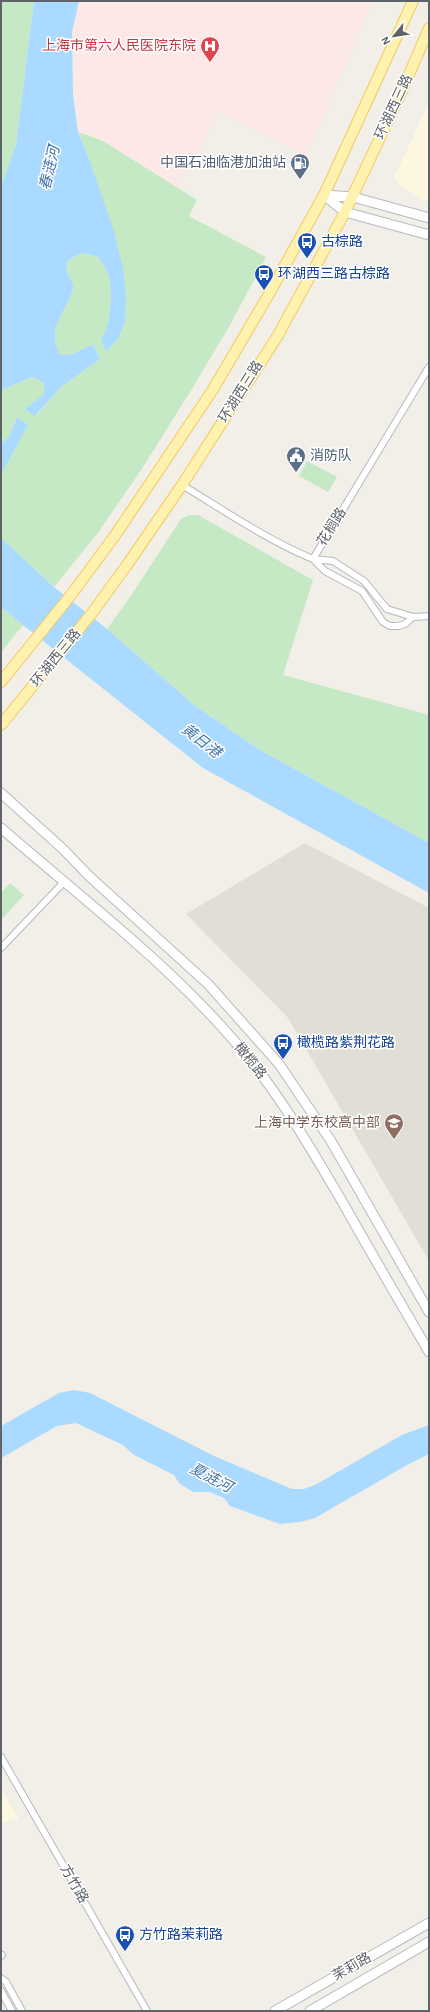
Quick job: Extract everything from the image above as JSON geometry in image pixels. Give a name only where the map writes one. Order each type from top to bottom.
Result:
[{"type":"main road","name":"环湖西三路","points":[[1,682],[71,595],[160,472],[212,391],[269,294],[324,195],[413,1]]},
{"type":"main road","name":"环湖西三路","points":[[1,725],[92,612],[182,485],[277,337],[346,212],[429,28]]},
{"type":"main road","points":[[324,195],[353,196],[429,218]]},
{"type":"main road","points":[[324,195],[346,212],[429,235]]},
{"type":"main road","name":"橄榄路","points":[[1,793],[63,849],[89,876],[208,984],[279,1064],[331,1141],[429,1312]]},
{"type":"main road","name":"橄榄路","points":[[1,828],[148,956],[192,997],[254,1064],[284,1106],[313,1152],[429,1352]]},
{"type":"main road","name":"茉莉路","points":[[275,2011],[429,1923]]},
{"type":"main road","name":"茉莉路","points":[[310,2011],[429,1942]]},
{"type":"street","name":"花榈路","points":[[182,485],[252,528],[295,552],[313,559],[429,367]]},
{"type":"street","points":[[313,559],[325,571],[362,591],[383,622],[390,626],[398,626],[405,624],[413,617]]},
{"type":"street","points":[[313,559],[333,561],[364,581],[387,609],[413,617],[429,616]]},
{"type":"street","points":[[1,948],[64,882]]},
{"type":"street","name":"方竹路","points":[[1,1757],[147,2011]]},
{"type":"street","points":[[1,1978],[6,1982],[22,2011]]},
{"type":"street","points":[[1,1991],[12,2011]]},
{"type":"shaded area","name":"上海市第六人民医院东院","points":[[79,1],[373,1],[306,157],[220,112],[178,188],[103,141],[78,132],[73,95],[72,31]]},
{"type":"shaded area","points":[[429,103],[429,201],[423,200],[403,188],[394,178]]},
{"type":"shaded area","name":"上海中学东校高中部","points":[[305,843],[429,908],[429,1261],[288,1018],[186,914]]},
{"type":"shaded area","points":[[1,1788],[19,1820],[11,1819],[1,1824]]},
{"type":"green space","points":[[1,1],[34,1],[16,145],[1,186]]},
{"type":"green space","points":[[78,132],[103,141],[197,200],[189,216],[266,257],[230,325],[141,470],[97,534],[54,587],[1,538],[1,475],[28,425],[17,417],[9,438],[3,442],[1,439],[1,390],[34,377],[45,383],[44,394],[25,409],[36,416],[61,387],[100,359],[93,344],[73,354],[60,355],[56,346],[56,327],[74,287],[66,270],[68,260],[82,253],[98,257],[108,273],[111,285],[111,303],[106,351],[118,339],[125,322],[89,159]]},
{"type":"green space","points":[[307,461],[337,477],[328,492],[299,476]]},
{"type":"green space","points":[[189,515],[198,515],[313,580],[283,675],[429,715],[429,843],[260,750],[194,705],[107,629],[130,597],[181,519]]},
{"type":"green space","points":[[1,607],[23,625],[1,652]]},
{"type":"green space","points":[[10,883],[24,895],[1,920],[1,893]]},
{"type":"water","name":"春涟河","points":[[34,1],[79,1],[72,32],[73,95],[78,132],[114,231],[123,269],[126,296],[125,322],[118,339],[106,351],[101,340],[107,327],[111,300],[108,273],[98,257],[82,253],[68,260],[66,270],[74,287],[56,327],[56,346],[60,355],[73,354],[93,344],[100,359],[61,387],[35,416],[25,409],[44,394],[44,383],[33,377],[1,390],[1,186],[16,145]]},
{"type":"water","points":[[17,417],[28,425],[1,475],[1,439],[3,442],[9,437]]},
{"type":"water","name":"黄日港","points":[[1,538],[54,587],[107,629],[194,705],[260,750],[429,843],[429,893],[203,768],[1,607]]},
{"type":"water","name":"夏涟河","points":[[74,1390],[90,1393],[214,1456],[292,1489],[304,1489],[315,1485],[402,1435],[429,1425],[429,1454],[315,1518],[300,1522],[280,1524],[230,1506],[224,1498],[210,1492],[193,1492],[179,1483],[174,1475],[134,1455],[123,1445],[76,1423],[57,1426],[1,1458],[1,1426],[59,1393]]},
{"type":"place","name":"上海市第六人民医院东院","points":[[210,63]]},
{"type":"place","name":"中国石油临港加油站","points":[[300,180]]},
{"type":"place","name":"古棕路","points":[[307,259]]},
{"type":"place","name":"环湖西三路古棕路","points":[[264,291]]},
{"type":"place","name":"消防队","points":[[296,473]]},
{"type":"place","name":"橄榄路紫荆花路","points":[[283,1060]]},
{"type":"place","name":"上海中学东校高中部","points":[[394,1140]]},
{"type":"place","name":"方竹路茉莉路","points":[[125,1952]]}]
